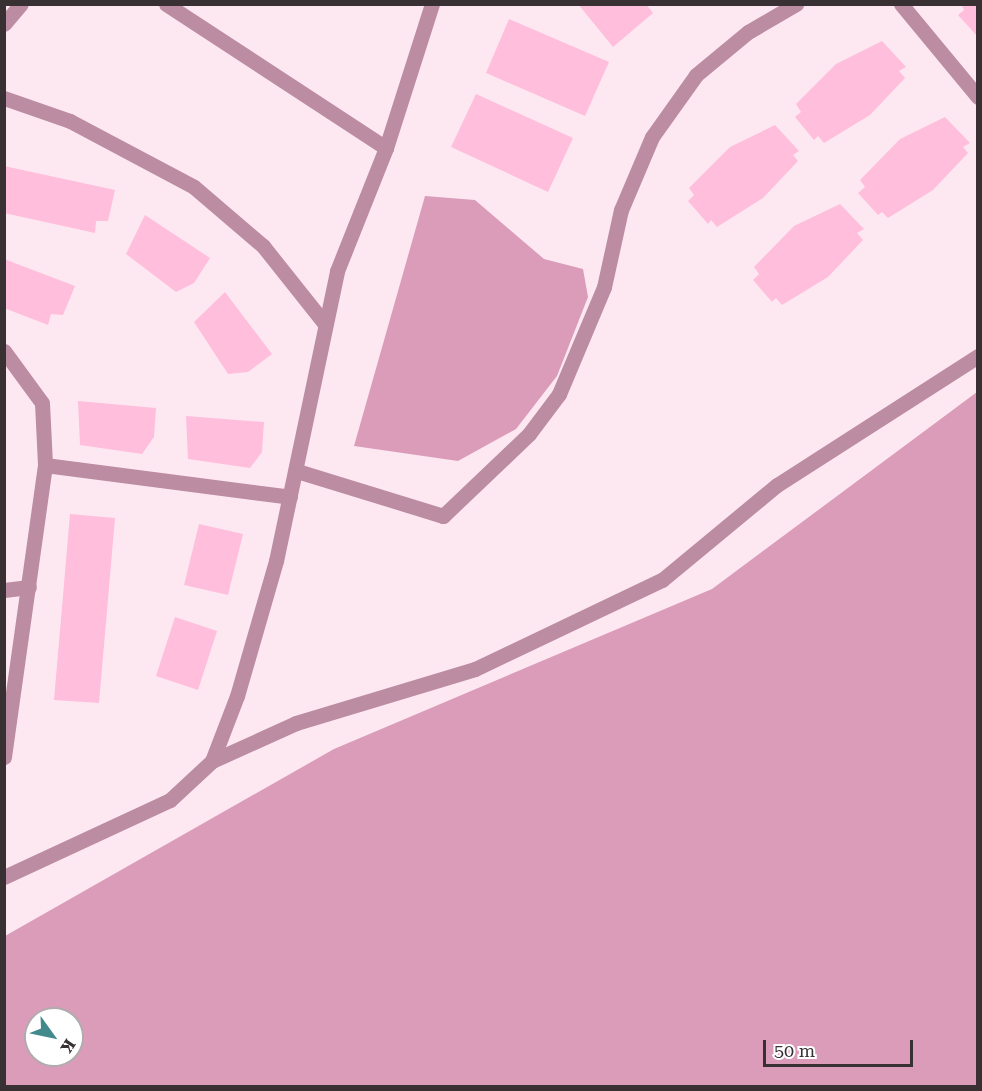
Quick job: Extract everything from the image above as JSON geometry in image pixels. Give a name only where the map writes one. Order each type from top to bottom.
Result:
[{"type":"street","points":[[4,24],[21,4]]},
{"type":"street","points":[[166,4],[386,148]]},
{"type":"street","points":[[212,761],[237,696],[297,471],[324,324],[337,271],[386,148],[432,4]]},
{"type":"street","points":[[297,471],[443,516],[529,434],[559,394],[604,287],[621,210],[652,136],[696,75],[748,32],[796,4]]},
{"type":"street","points":[[901,4],[978,97]]},
{"type":"street","points":[[4,98],[70,121],[194,187],[263,246],[324,324]]},
{"type":"street","points":[[4,351],[42,403],[45,465],[4,757]]},
{"type":"street","points":[[4,877],[170,800],[212,761],[296,723],[475,669],[662,580],[777,485],[978,356]]},
{"type":"street","points":[[45,465],[290,497]]},
{"type":"street","points":[[4,590],[29,587]]},
{"type":"shaded area","points":[[425,196],[475,200],[544,259],[583,269],[588,297],[557,376],[516,429],[458,461],[354,446]]},
{"type":"shaded area","points":[[977,392],[977,1086],[5,1086],[5,936],[334,749],[712,589]]},
{"type":"building","points":[[578,4],[646,4],[653,13],[613,47]]},
{"type":"building","points":[[961,4],[978,4],[978,37],[958,15],[964,10]]},
{"type":"building","points":[[509,19],[609,62],[585,116],[486,73]]},
{"type":"building","points":[[882,41],[906,67],[899,71],[905,78],[870,115],[824,143],[818,136],[814,140],[795,117],[801,112],[796,104],[836,64]]},
{"type":"building","points":[[476,94],[573,138],[548,192],[451,147]]},
{"type":"building","points":[[945,117],[970,143],[963,147],[968,153],[933,190],[888,218],[882,212],[878,215],[858,193],[865,187],[860,180],[900,139]]},
{"type":"building","points":[[775,125],[799,151],[793,155],[798,161],[763,198],[717,227],[711,220],[708,224],[688,201],[694,195],[689,188],[730,147]]},
{"type":"building","points":[[4,166],[115,190],[108,221],[96,221],[95,233],[4,213]]},
{"type":"building","points":[[840,204],[864,229],[857,233],[863,240],[828,277],[782,305],[776,298],[772,302],[753,280],[759,274],[754,267],[794,226]]},
{"type":"building","points":[[145,215],[210,258],[194,283],[176,292],[126,254]]},
{"type":"building","points":[[4,259],[75,286],[63,315],[51,314],[48,325],[4,308]]},
{"type":"building","points":[[225,292],[272,354],[248,372],[228,374],[194,322]]},
{"type":"building","points":[[78,401],[156,408],[154,437],[142,454],[80,445]]},
{"type":"building","points":[[186,416],[264,422],[262,452],[250,468],[188,459]]},
{"type":"building","points":[[70,514],[115,518],[99,703],[54,700]]},
{"type":"building","points":[[199,524],[243,534],[228,595],[184,585]]},
{"type":"building","points":[[175,617],[217,631],[198,690],[156,676]]}]
